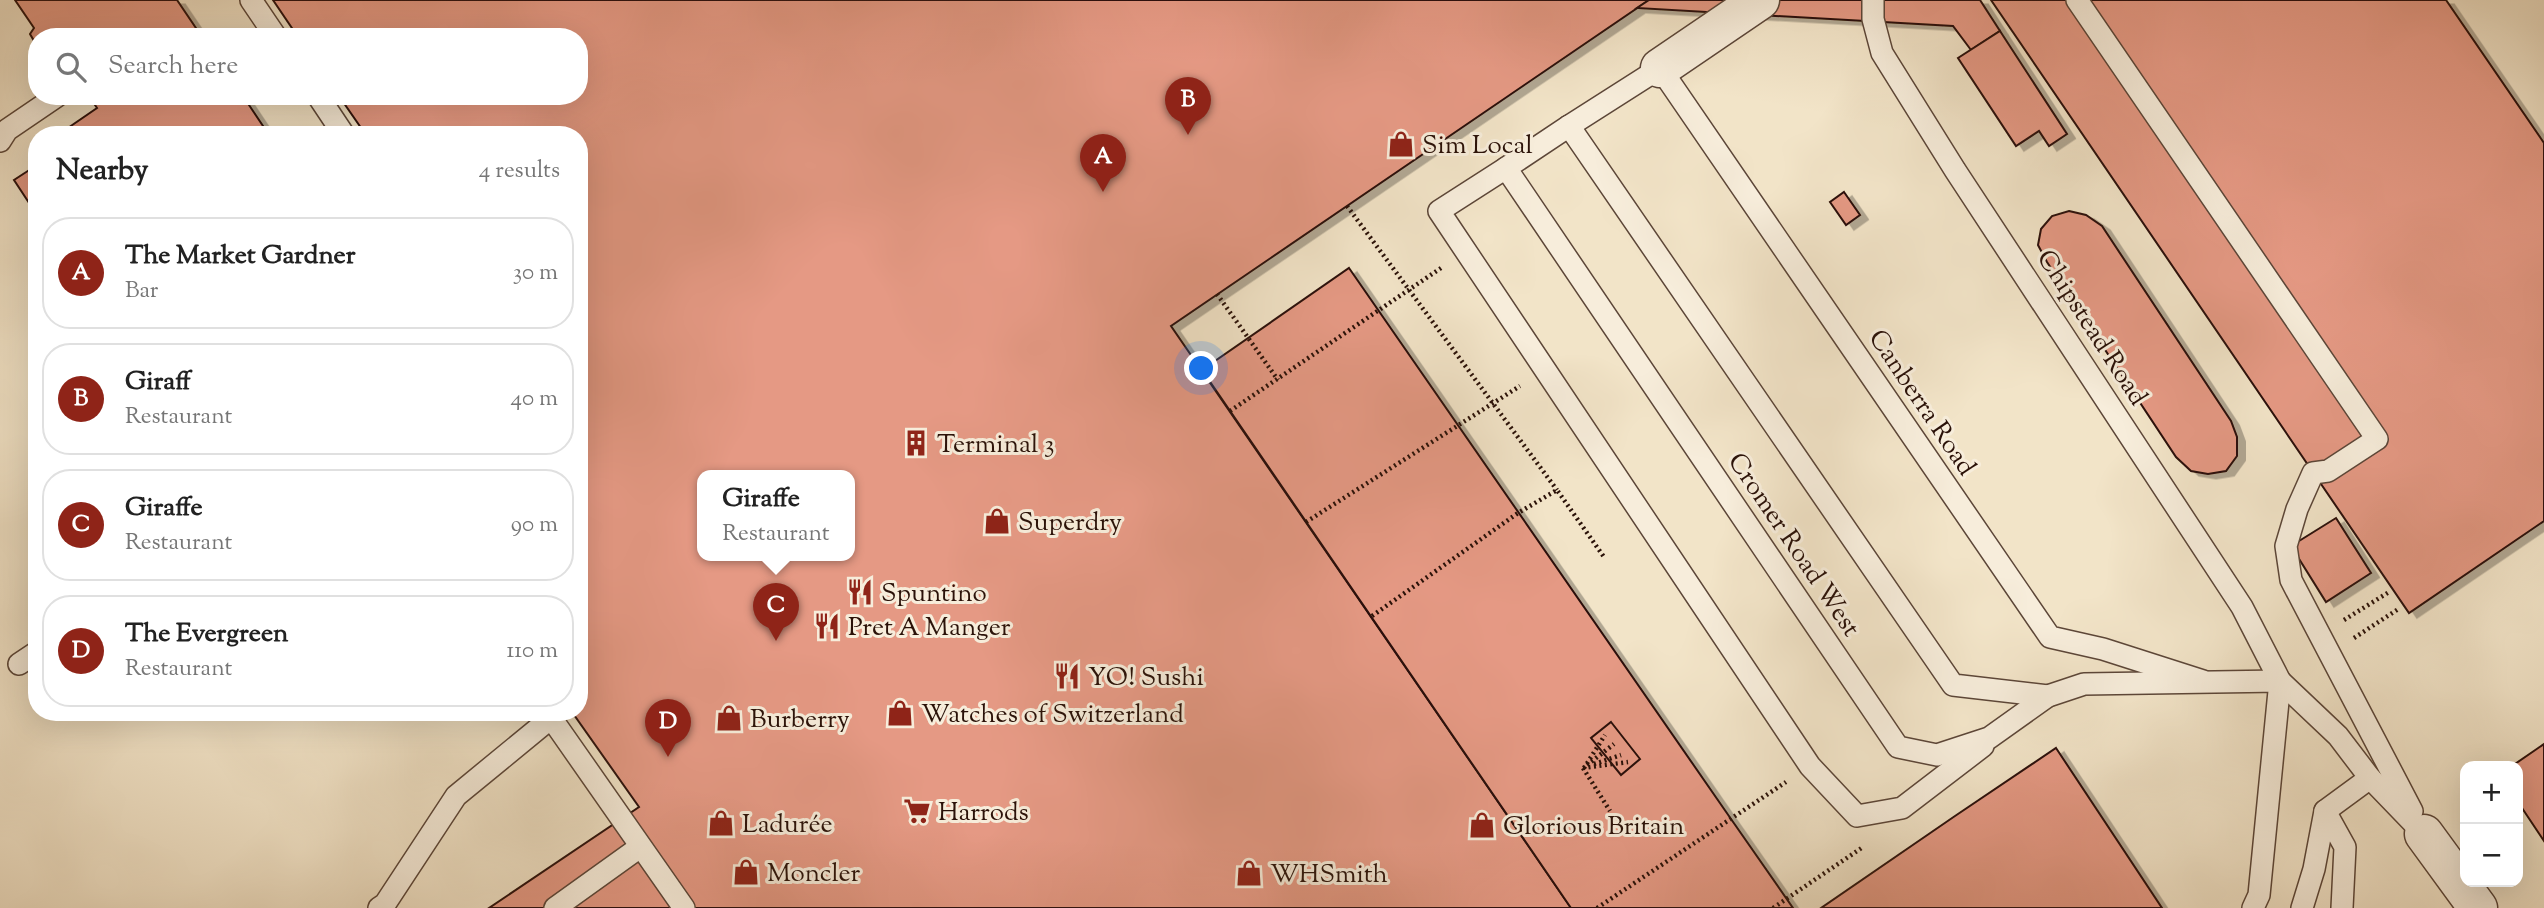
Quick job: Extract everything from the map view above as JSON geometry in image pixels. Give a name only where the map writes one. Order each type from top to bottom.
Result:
[{"type":"street","points":[[1660,68],[1748,5]]},
{"type":"street","points":[[2424,834],[2478,908]]},
{"type":"lane","points":[[251,0],[270,28]]},
{"type":"lane","name":"Chipstead Road","points":[[1873,0],[1873,19],[1882,53],[1955,170],[2242,607],[2280,681]]},
{"type":"lane","points":[[2077,0],[2377,439],[2328,471],[2314,472],[2297,509],[2287,547],[2291,580],[2424,834]]},
{"type":"lane","points":[[1660,68],[1438,211],[1810,766],[1857,816],[1902,808],[2048,696]]},
{"type":"lane","name":"Canberra Road","points":[[1660,68],[2050,637],[2104,649],[2203,681]]},
{"type":"lane","points":[[0,142],[7,130],[44,105]]},
{"type":"lane","points":[[324,105],[338,126]]},
{"type":"lane","points":[[1569,126],[1954,685],[2048,696]]},
{"type":"lane","name":"Cromer Road West","points":[[1506,168],[1898,747],[1937,755],[1989,738],[2048,696],[2084,684],[2280,681]]},
{"type":"lane","points":[[2280,681],[2338,736],[2370,778],[2424,834]]},
{"type":"lane","points":[[2261,904],[2280,681]]},
{"type":"lane","points":[[379,908],[385,904],[456,796],[542,721]]},
{"type":"lane","points":[[553,721],[684,908]]},
{"type":"lane","points":[[2302,908],[2314,869],[2325,811],[2370,778]]},
{"type":"lane","points":[[2325,811],[2345,847],[2342,908]]},
{"type":"lane","points":[[555,908],[640,847]]},
{"type":"path","points":[[1347,206],[1494,402],[1604,557]]},
{"type":"path","points":[[1230,411],[1465,251]]},
{"type":"path","points":[[1217,294],[1278,380]]},
{"type":"path","points":[[1306,522],[1545,370]]},
{"type":"path","points":[[1371,617],[1518,513],[1558,490]]},
{"type":"path","points":[[2325,644],[2389,592]]},
{"type":"path","points":[[2325,644],[2400,608]]},
{"type":"path","points":[[1583,768],[1605,735]]},
{"type":"path","points":[[1583,768],[1614,744]]},
{"type":"path","points":[[1583,768],[1621,755]]},
{"type":"path","points":[[1583,768],[1628,762]]},
{"type":"path","points":[[1597,908],[1810,766]]},
{"type":"path","points":[[1583,768],[1610,811]]},
{"type":"path","points":[[1773,908],[1874,840]]},
{"type":"building","points":[[15,0],[177,0],[196,28],[34,28]]},
{"type":"building","name":"Terminal 3","points":[[273,0],[1649,0],[1171,326],[1571,908],[489,908],[639,807],[578,721],[588,721],[588,126],[360,126],[345,105],[588,105],[588,28],[292,28]]},
{"type":"building","points":[[1649,0],[1980,0],[2000,31],[1971,50],[1953,26],[1637,8]]},
{"type":"building","points":[[1991,0],[2446,0],[2544,143],[2544,521],[2409,613]]},
{"type":"building","points":[[2000,31],[2067,134],[2049,146],[2039,131],[2016,146],[1958,58]]},
{"type":"building","points":[[95,105],[249,105],[263,126],[71,126],[97,108]]},
{"type":"building","points":[[28,171],[28,201],[14,180]]},
{"type":"building","points":[[1844,192],[1860,215],[1846,225],[1830,202]]},
{"type":"building","points":[[2069,211],[2086,215],[2102,226],[2231,421],[2237,437],[2237,456],[2226,471],[2208,474],[2191,471],[2176,457],[2047,262],[2038,245],[2041,229],[2052,216]]},
{"type":"building","points":[[1349,268],[1793,908],[1571,908],[1202,370]]},
{"type":"building","points":[[2336,518],[2371,573],[2326,602],[2291,546]]},
{"type":"building","points":[[1611,722],[1640,759],[1621,775],[1591,738]]},
{"type":"building","points":[[2544,744],[2544,841],[2523,810],[2523,761],[2519,761]]},
{"type":"building","points":[[2056,748],[2162,908],[1821,908],[1955,816]]},
{"type":"place","name":"Giraff","points":[[1188,135]]},
{"type":"place","name":"Sim Local","points":[[1401,144]]},
{"type":"place","name":"The Market Gardner","points":[[1103,192]]},
{"type":"place","name":"Terminal 3","points":[[916,443]]},
{"type":"place","name":"Superdry","points":[[997,521]]},
{"type":"place","name":"Spuntino","points":[[860,592]]},
{"type":"place","name":"Pret A Manger","points":[[827,626]]},
{"type":"place","name":"Giraffe","points":[[776,641]]},
{"type":"place","name":"YO! Sushi","points":[[1067,676]]},
{"type":"place","name":"Watches of Switzerland","points":[[900,713]]},
{"type":"place","name":"Burberry","points":[[729,718]]},
{"type":"place","name":"The Evergreen","points":[[668,757]]},
{"type":"place","name":"Harrods","points":[[917,811]]},
{"type":"place","name":"Ladurée","points":[[721,823]]},
{"type":"place","name":"Glorious Britain","points":[[1482,825]]},
{"type":"place","name":"Moncler","points":[[746,872]]},
{"type":"place","name":"WHSmith","points":[[1249,873]]}]
